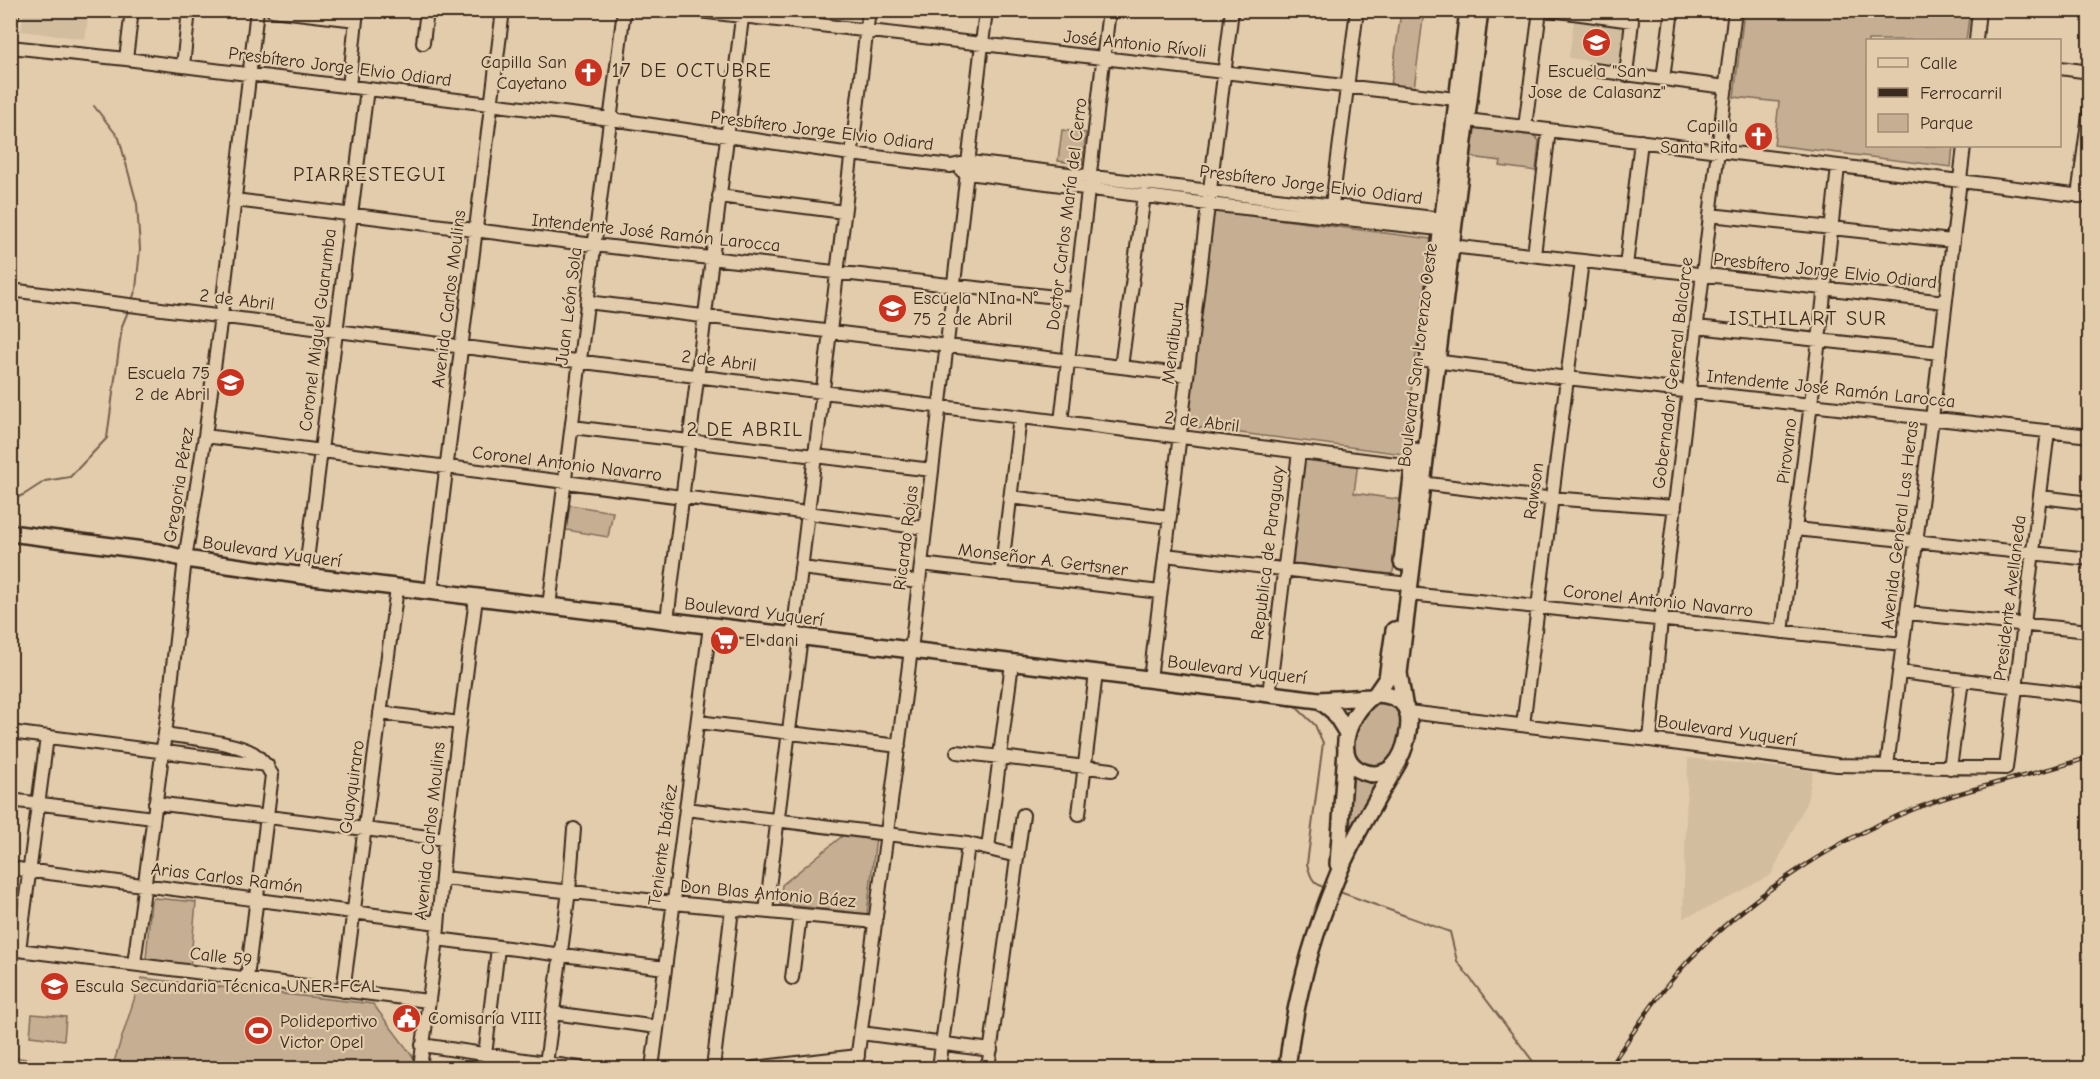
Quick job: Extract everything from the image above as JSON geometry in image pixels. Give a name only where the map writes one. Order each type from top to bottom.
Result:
[{"type":"main road","name":"Boulevard San Lorenzo Oeste","points":[[1373,696],[1384,685],[1389,669],[1404,588],[1461,119],[1468,10]]},
{"type":"main road","name":"Boulevard San Lorenzo Oeste","points":[[1463,100],[1480,10]]},
{"type":"main road","name":"Boulevard Yuquerí","points":[[10,534],[159,552],[185,559],[397,588],[1319,700],[1373,696]]},
{"type":"main road","name":"Boulevard Yuquerí","points":[[10,541],[156,560],[185,559]]},
{"type":"main road","name":"Boulevard San Lorenzo Oeste","points":[[1404,588],[1399,673],[1406,707]]},
{"type":"main road","points":[[1287,1068],[1298,1000],[1335,882],[1399,761],[1408,735],[1410,722],[1406,707],[1392,696],[1373,696],[1354,716],[1347,733],[1340,852],[1335,882]]},
{"type":"main road","name":"Boulevard Yuquerí","points":[[1319,700],[1334,712],[1347,733]]},
{"type":"main road","points":[[1346,750],[1357,769],[1367,773],[1379,773],[1399,761]]},
{"type":"street","points":[[126,59],[132,10]]},
{"type":"street","points":[[183,66],[189,10]]},
{"type":"street","name":"Gregoria Pérez","points":[[134,964],[165,734],[185,559],[221,316],[257,10]]},
{"type":"street","points":[[272,10],[357,15],[349,87]]},
{"type":"street","points":[[423,43],[427,10]]},
{"type":"street","name":"Avenida Carlos Moulins","points":[[431,592],[503,10]]},
{"type":"street","name":"Juan León Sola","points":[[549,606],[624,10]]},
{"type":"street","name":"José Antonio Rívoli","points":[[690,10],[742,14],[982,45],[1463,100]]},
{"type":"street","points":[[766,911],[789,733],[801,568],[869,10]]},
{"type":"street","name":"Ricardo Rojas","points":[[857,1062],[911,650],[986,10]]},
{"type":"street","name":"Doctor Carlos María del Cerro","points":[[1061,422],[1109,10]]},
{"type":"street","name":"Mendiburu","points":[[1150,679],[1232,10]]},
{"type":"street","points":[[1331,211],[1357,10]]},
{"type":"street","points":[[1525,127],[1540,10]]},
{"type":"street","points":[[1551,10],[1632,21],[1626,75]]},
{"type":"street","points":[[1663,79],[1671,10]]},
{"type":"street","name":"Gobernador General Balcarce","points":[[1650,740],[1661,620],[1735,10]]},
{"type":"street","points":[[1976,39],[1979,10]]},
{"type":"street","points":[[667,620],[742,14]]},
{"type":"street","name":"Presbítero Jorge Elvio Odiard","points":[[10,47],[250,74],[610,119],[852,154],[1331,211],[1448,229],[1534,255],[1945,302]]},
{"type":"street","points":[[2061,68],[2090,72]]},
{"type":"street","points":[[1593,70],[1726,87]]},
{"type":"street","name":"Coronel Miguel Guarumba","points":[[305,576],[366,89]]},
{"type":"street","points":[[1461,119],[2084,197],[2090,107]]},
{"type":"street","points":[[1534,255],[1549,130]]},
{"type":"street","points":[[1626,266],[1641,141]]},
{"type":"street","name":"Avenida General Las Heras","points":[[1887,766],[1932,419],[1964,147]]},
{"type":"street","name":"Pirovano","points":[[1782,632],[1812,405],[1838,167]]},
{"type":"street","name":"Presbítero Jorge Elvio Odiard","points":[[1090,182],[1144,195],[1209,197]]},
{"type":"street","points":[[1121,367],[1144,195]]},
{"type":"street","points":[[719,196],[844,212]]},
{"type":"street","name":"Intendente José Ramón Larocca","points":[[235,200],[594,245],[1074,299]]},
{"type":"street","points":[[1710,215],[1952,242]]},
{"type":"street","name":"Rawson","points":[[1523,725],[1582,261]]},
{"type":"street","name":"2 de Abril","points":[[10,290],[1299,452],[1535,497],[1675,507]]},
{"type":"street","points":[[587,302],[1187,375]]},
{"type":"street","points":[[1697,327],[1940,353]]},
{"type":"street","name":"Intendente José Ramón Larocca","points":[[1431,361],[2090,436]]},
{"type":"street","points":[[1001,574],[1020,417]]},
{"type":"street","points":[[572,427],[932,470]]},
{"type":"street","name":"Presidente Avellaneda","points":[[2006,768],[2048,431]]},
{"type":"street","name":"Coronel Antonio Navarro","points":[[205,436],[925,528]]},
{"type":"street","name":"Republica de Paraguay","points":[[1269,694],[1299,452]]},
{"type":"street","points":[[1010,497],[1169,517]]},
{"type":"street","points":[[2041,497],[2090,503]]},
{"type":"street","points":[[1795,529],[2090,559]]},
{"type":"street","name":"Coronel Antonio Navarro","points":[[1165,555],[1284,569],[1537,607],[1903,644]]},
{"type":"street","name":"Monseñor A. Gertsner","points":[[921,564],[1160,592]]},
{"type":"street","points":[[801,568],[919,582]]},
{"type":"street","name":"Guayquiraro","points":[[343,991],[397,588]]},
{"type":"street","name":"Avenida Carlos Moulins","points":[[420,1068],[476,598]]},
{"type":"street","points":[[1907,613],[2090,631]]},
{"type":"street","name":"Teniente Ibáñez","points":[[652,1068],[710,626]]},
{"type":"street","points":[[988,848],[1012,663]]},
{"type":"street","points":[[1900,672],[2090,696]]},
{"type":"street","points":[[1078,814],[1096,673]]},
{"type":"street","points":[[1950,768],[1962,680]]},
{"type":"street","name":"Boulevard Yuquerí","points":[[1406,707],[1523,725],[1837,765],[2006,768]]},
{"type":"street","points":[[380,713],[460,723]]},
{"type":"street","points":[[698,722],[899,746]]},
{"type":"street","points":[[10,732],[162,752],[269,770]]},
{"type":"street","points":[[165,734],[239,747],[253,753],[269,770],[267,818],[247,978]]},
{"type":"street","points":[[15,950],[30,871],[47,737]]},
{"type":"street","points":[[957,752],[1112,770]]},
{"type":"street","points":[[10,800],[153,818]]},
{"type":"street","points":[[155,804],[446,839]]},
{"type":"street","points":[[686,809],[968,844],[1017,856]]},
{"type":"street","points":[[988,1068],[1023,815]]},
{"type":"street","points":[[546,1064],[574,829]]},
{"type":"street","points":[[939,1068],[968,844]]},
{"type":"street","name":"Arias Carlos Ramón","points":[[10,868],[438,923]]},
{"type":"street","name":"Don Blas Antonio Báez","points":[[443,878],[876,922]]},
{"type":"street","points":[[712,1068],[732,909]]},
{"type":"street","points":[[792,978],[800,915]]},
{"type":"street","points":[[437,939],[665,968]]},
{"type":"street","points":[[484,1055],[498,948]]},
{"type":"street","name":"Calle 59","points":[[15,950],[428,1001]]},
{"type":"street","points":[[553,1013],[657,1027]]},
{"type":"street","points":[[861,1033],[991,1050]]},
{"type":"street","points":[[422,1046],[580,1068]]},
{"type":"street","points":[[754,1068],[857,1062]]},
{"type":"shaded area","points":[[24,10],[89,11],[85,39],[21,31]]},
{"type":"shaded area","name":"Escuela \"San Jose de Calasanz\"","points":[[1574,19],[1626,26],[1621,65],[1569,58]]},
{"type":"shaded area","points":[[1688,758],[1813,771],[1807,801],[1771,875],[1710,907],[1683,918]]},
{"type":"green space","points":[[1401,11],[1424,11],[1414,89],[1391,85]]},
{"type":"green space","points":[[1744,11],[1970,11],[1966,39],[1866,39],[1866,147],[1953,147],[1951,167],[1774,145],[1779,102],[1734,97]]},
{"type":"green space","points":[[1474,128],[1535,136],[1539,141],[1536,171],[1500,166],[1501,161],[1471,157]]},
{"type":"green space","points":[[1062,130],[1086,133],[1082,164],[1058,161]]},
{"type":"green space","points":[[1214,211],[1431,239],[1403,454],[1187,426]]},
{"type":"green space","points":[[1309,455],[1358,462],[1354,493],[1403,500],[1391,574],[1293,563],[1304,461]]},
{"type":"green space","points":[[570,505],[613,512],[608,537],[566,530]]},
{"type":"green space","points":[[1383,700],[1396,704],[1407,717],[1406,734],[1388,765],[1373,769],[1358,765],[1350,750],[1350,740],[1369,704]]},
{"type":"green space","points":[[1347,768],[1382,775],[1349,842],[1343,840]]},
{"type":"green space","points":[[846,833],[876,837],[867,914],[780,904],[782,885]]},
{"type":"green space","points":[[155,898],[196,902],[190,969],[150,965],[146,959],[151,901]]},
{"type":"green space","name":"Polideportivo Victor Opel","points":[[141,978],[373,1004],[414,1058],[412,1068],[112,1068]]},
{"type":"green space","points":[[32,1014],[66,1017],[64,1040],[30,1036]]},
{"type":"green space","points":[[11,1057],[100,1068],[11,1068]]},
{"type":"waterway","points":[[94,106],[119,138],[137,204],[140,249],[136,289],[132,300]]},
{"type":"waterway","points":[[10,501],[45,481],[70,477],[107,438],[122,326],[129,309]]},
{"type":"waterway","points":[[1159,689],[1295,706],[1315,725],[1323,743],[1307,864],[1314,881],[1323,887]]},
{"type":"waterway","points":[[1337,891],[1450,932],[1457,961],[1538,1068]]},
{"type":"railway","points":[[1609,1068],[1657,998],[1690,959],[1715,934],[1802,867],[1867,830],[1933,802],[2090,757]]},
{"type":"place","name":"Escuela \"San Jose de Calasanz\"","points":[[1597,42]]},
{"type":"place","name":"Capilla San Cayetano","points":[[588,72]]},
{"type":"place","name":"Capilla Santa Rita","points":[[1759,136]]},
{"type":"place","name":"Escuela NIna N° 75 2 de Abril","points":[[892,308]]},
{"type":"place","name":"Escuela 75 2 de Abril","points":[[231,383]]},
{"type":"place","name":"El dani","points":[[724,640]]},
{"type":"place","name":"Escula Secundaria Técnica UNER-FCAL","points":[[54,986]]},
{"type":"place","name":"Comisaría VIII","points":[[407,1018]]},
{"type":"place","name":"Polideportivo Victor Opel","points":[[259,1031]]},
{"type":"district","name":"17 DE OCTUBRE","points":[[692,70]]},
{"type":"district","name":"PIARRESTEGUI","points":[[370,174]]},
{"type":"district","name":"ISTHILART SUR","points":[[1808,318]]},
{"type":"district","name":"2 DE ABRIL","points":[[745,429]]}]
